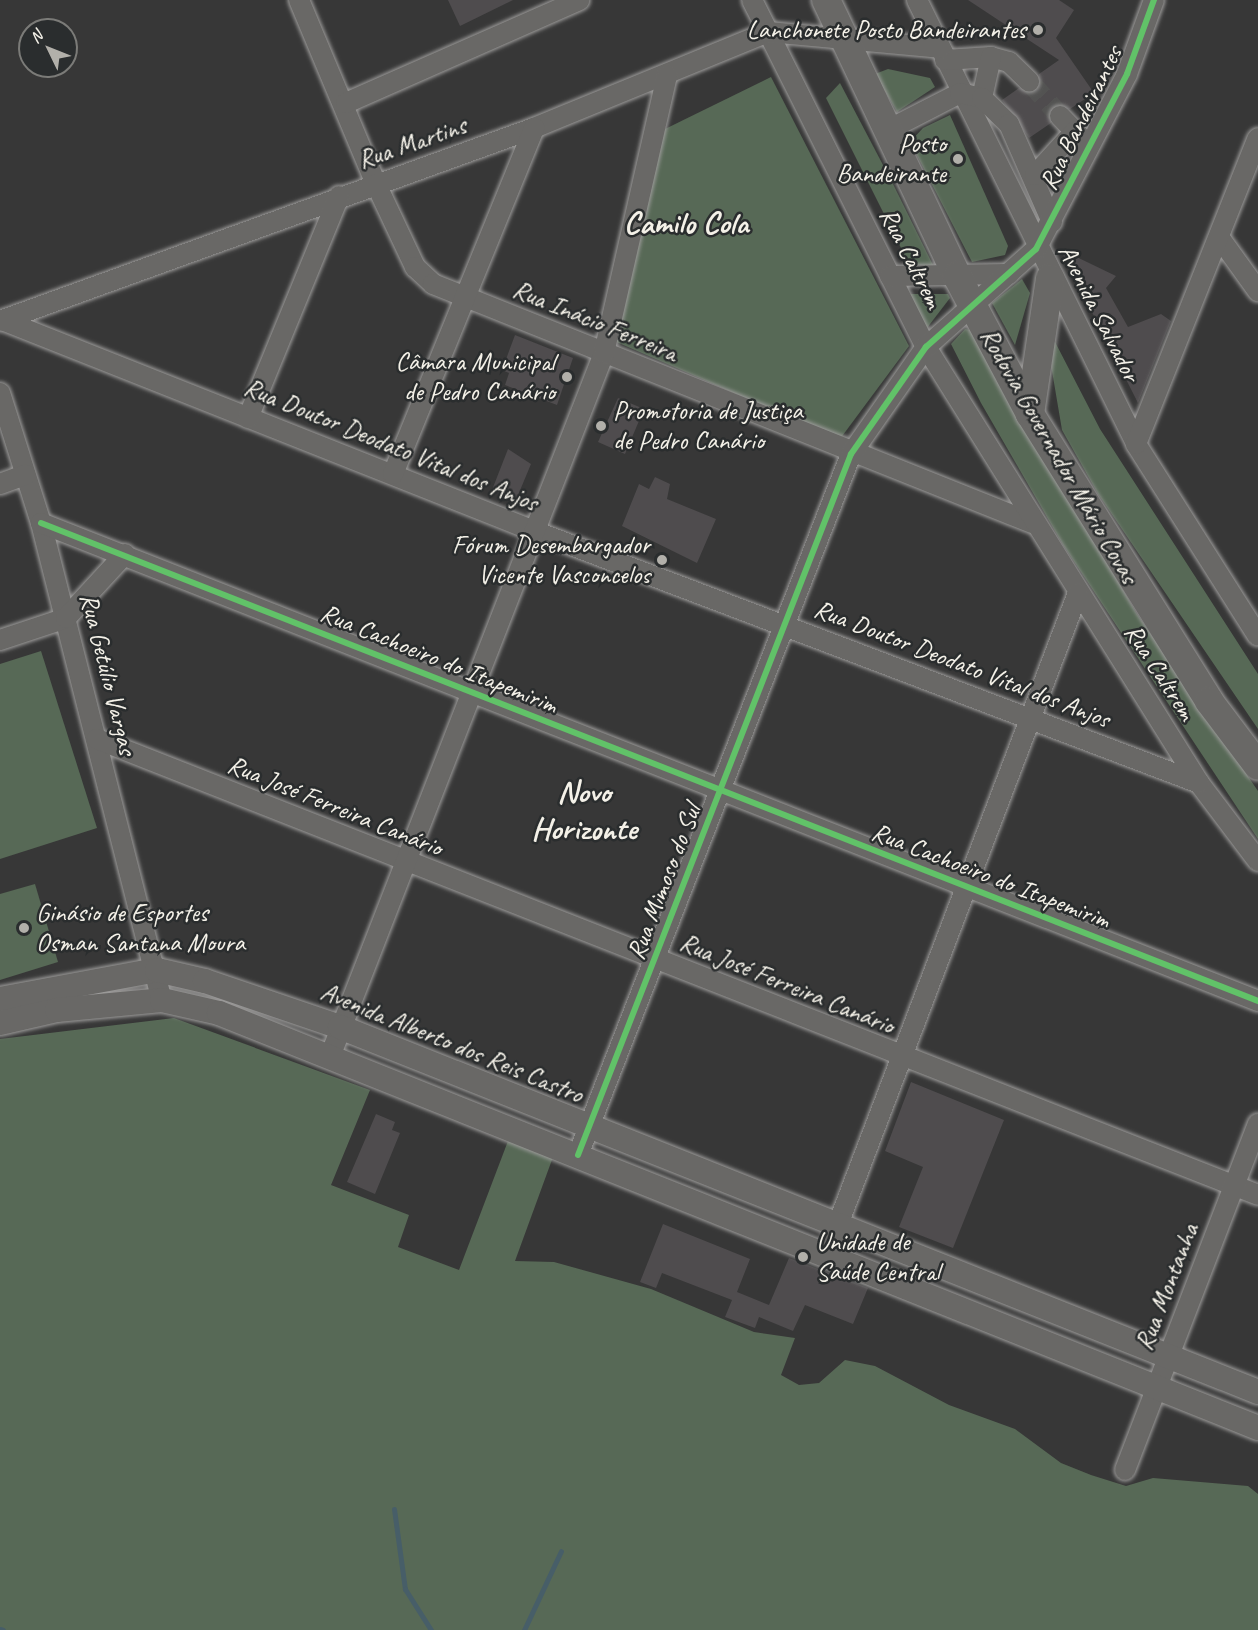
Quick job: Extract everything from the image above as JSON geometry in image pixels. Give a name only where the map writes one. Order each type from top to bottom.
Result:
[{"type":"highway","name":"Rodovia Governador Mário Covas","points":[[826,0],[957,276],[1030,414],[1209,701],[1258,766]]},
{"type":"highway","points":[[1030,414],[1050,278]]},
{"type":"main road","points":[[0,999],[158,970]]},
{"type":"main road","name":"Avenida Alberto dos Reis Castro","points":[[158,970],[205,981],[340,1027],[589,1128],[1258,1392]]},
{"type":"main road","points":[[0,1023],[57,1010],[162,1000],[219,1013],[331,1054],[826,1256],[1258,1428]]},
{"type":"street","name":"Rua Inácio Ferreira","points":[[299,0],[346,103],[376,184],[416,267],[433,284],[851,454],[1032,523]]},
{"type":"street","points":[[346,103],[579,0]]},
{"type":"street","name":"Rua Caltrem","points":[[752,0],[926,347],[1032,523],[1199,783],[1258,861]]},
{"type":"street","name":"Avenida Salvador","points":[[917,0],[1050,278],[1136,444],[1258,636]]},
{"type":"street","name":"Rua Bandeirantes","points":[[926,347],[1036,249],[1127,74],[1154,0]]},
{"type":"street","name":"Rua Martins","points":[[1,320],[339,196],[534,128],[768,32],[842,36],[942,54],[991,57]]},
{"type":"street","points":[[982,98],[991,57],[1009,62],[1029,81]]},
{"type":"street","points":[[331,1054],[604,353],[667,75]]},
{"type":"street","points":[[886,130],[960,93],[982,98],[1009,124],[1035,175],[1052,222]]},
{"type":"street","points":[[1060,116],[1090,147]]},
{"type":"street","points":[[393,474],[534,128]]},
{"type":"street","points":[[1035,175],[1075,131]]},
{"type":"street","points":[[1136,444],[1258,138]]},
{"type":"street","points":[[248,418],[339,196]]},
{"type":"street","points":[[1219,237],[1258,291]]},
{"type":"street","points":[[890,276],[1009,274]]},
{"type":"street","name":"Rua Doutor Deodato Vital dos Anjos","points":[[1,320],[534,531],[1199,783]]},
{"type":"street","name":"Rua Mimoso do Sul","points":[[578,1155],[656,961],[851,454],[926,347]]},
{"type":"street","name":"Rua Getúlio Vargas","points":[[0,393],[41,523],[158,970],[162,1000]]},
{"type":"street","points":[[0,484],[25,475]]},
{"type":"street","name":"Rua Cachoeiro do Itapemirim","points":[[41,523],[124,554],[719,793],[1258,1001]]},
{"type":"street","points":[[0,640],[66,618],[124,554]]},
{"type":"street","points":[[826,1256],[1033,721],[1078,593]]},
{"type":"street","name":"Rua José Ferreira Canário","points":[[97,739],[404,864],[901,1059],[1258,1195]]},
{"type":"street","name":"Rua Montanha","points":[[1125,1470],[1258,1124]]},
{"type":"green space","points":[[888,69],[930,78],[935,87],[897,112],[875,74]]},
{"type":"green space","points":[[771,77],[909,346],[840,439],[612,340],[663,130]]},
{"type":"green space","points":[[840,83],[934,267],[911,268],[826,98]]},
{"type":"green space","points":[[950,115],[1008,246],[1005,255],[972,262],[910,142],[923,128]]},
{"type":"green space","points":[[1022,279],[1030,293],[1015,345],[992,303]]},
{"type":"green space","points":[[909,294],[948,294],[950,298],[927,328]]},
{"type":"green space","points":[[965,329],[971,330],[1137,614],[1258,791],[1258,839],[1063,545],[981,403],[951,344]]},
{"type":"green space","points":[[1053,338],[1100,429],[1258,674],[1258,729],[1098,494],[1062,430],[1051,365]]},
{"type":"green space","points":[[41,651],[97,828],[0,859],[0,664]]},
{"type":"green space","name":"Ginásio de Esportes Osman Santana Moura","points":[[35,884],[58,962],[0,980],[0,894]]},
{"type":"green space","points":[[174,1018],[370,1090],[331,1185],[409,1215],[398,1247],[459,1270],[508,1141],[553,1157],[515,1261],[554,1262],[651,1289],[754,1332],[795,1338],[781,1375],[799,1385],[819,1383],[845,1360],[875,1366],[949,1405],[1015,1429],[1061,1463],[1126,1486],[1153,1478],[1248,1486],[1258,1494],[1258,1630],[0,1630],[0,1039]]},
{"type":"building","points":[[448,0],[513,0],[460,26]]},
{"type":"building","points":[[968,0],[1059,0],[1074,10],[1056,38],[1094,93],[1070,109],[1052,107],[1051,123],[1029,138],[1002,100],[1019,88],[1037,90],[1039,74],[1059,60]]},
{"type":"building","points":[[1060,249],[1116,276],[1106,288],[1128,327],[1161,314],[1171,321],[1138,403]]},
{"type":"building","points":[[515,335],[573,358],[557,405],[505,385],[509,373],[502,370]]},
{"type":"building","points":[[618,398],[644,409],[625,454],[598,442]]},
{"type":"building","points":[[508,449],[531,464],[516,500],[492,490]]},
{"type":"building","points":[[655,477],[670,484],[667,499],[716,519],[697,563],[622,526],[639,484],[649,489]]},
{"type":"building","points":[[911,1082],[1004,1120],[953,1248],[899,1227],[923,1167],[885,1151]]},
{"type":"building","points":[[376,1114],[395,1122],[392,1130],[400,1133],[375,1194],[347,1182]]},
{"type":"building","points":[[663,1224],[750,1259],[737,1292],[769,1305],[789,1258],[868,1288],[853,1324],[805,1305],[793,1331],[759,1317],[755,1328],[725,1317],[732,1300],[662,1273],[656,1288],[640,1282]]},
{"type":"waterway","points":[[394,1509],[405,1589],[431,1630]]},
{"type":"waterway","points":[[524,1630],[561,1551]]},
{"type":"tunnel","points":[[1029,81],[1060,116]]},
{"type":"cycle path","points":[[578,1155],[851,454],[926,347],[1036,249],[1127,74],[1154,0]]},
{"type":"cycle path","points":[[41,523],[1258,1001]]},
{"type":"place","name":"Lanchonete Posto Bandeirantes","points":[[1038,30]]},
{"type":"place","name":"Posto Bandeirante","points":[[958,159]]},
{"type":"place","name":"Câmara Municipal de Pedro Canário","points":[[567,377]]},
{"type":"place","name":"Promotoria de Justiça de Pedro Canário","points":[[601,426]]},
{"type":"place","name":"Fórum Desembargador Vicente Vasconcelos","points":[[662,560]]},
{"type":"place","name":"Ginásio de Esportes Osman Santana Moura","points":[[24,928]]},
{"type":"place","name":"Unidade de Saúde Central","points":[[803,1257]]},
{"type":"district","name":"Camilo Cola","points":[[686,223]]},
{"type":"district","name":"Novo Horizonte","points":[[584,812]]}]
